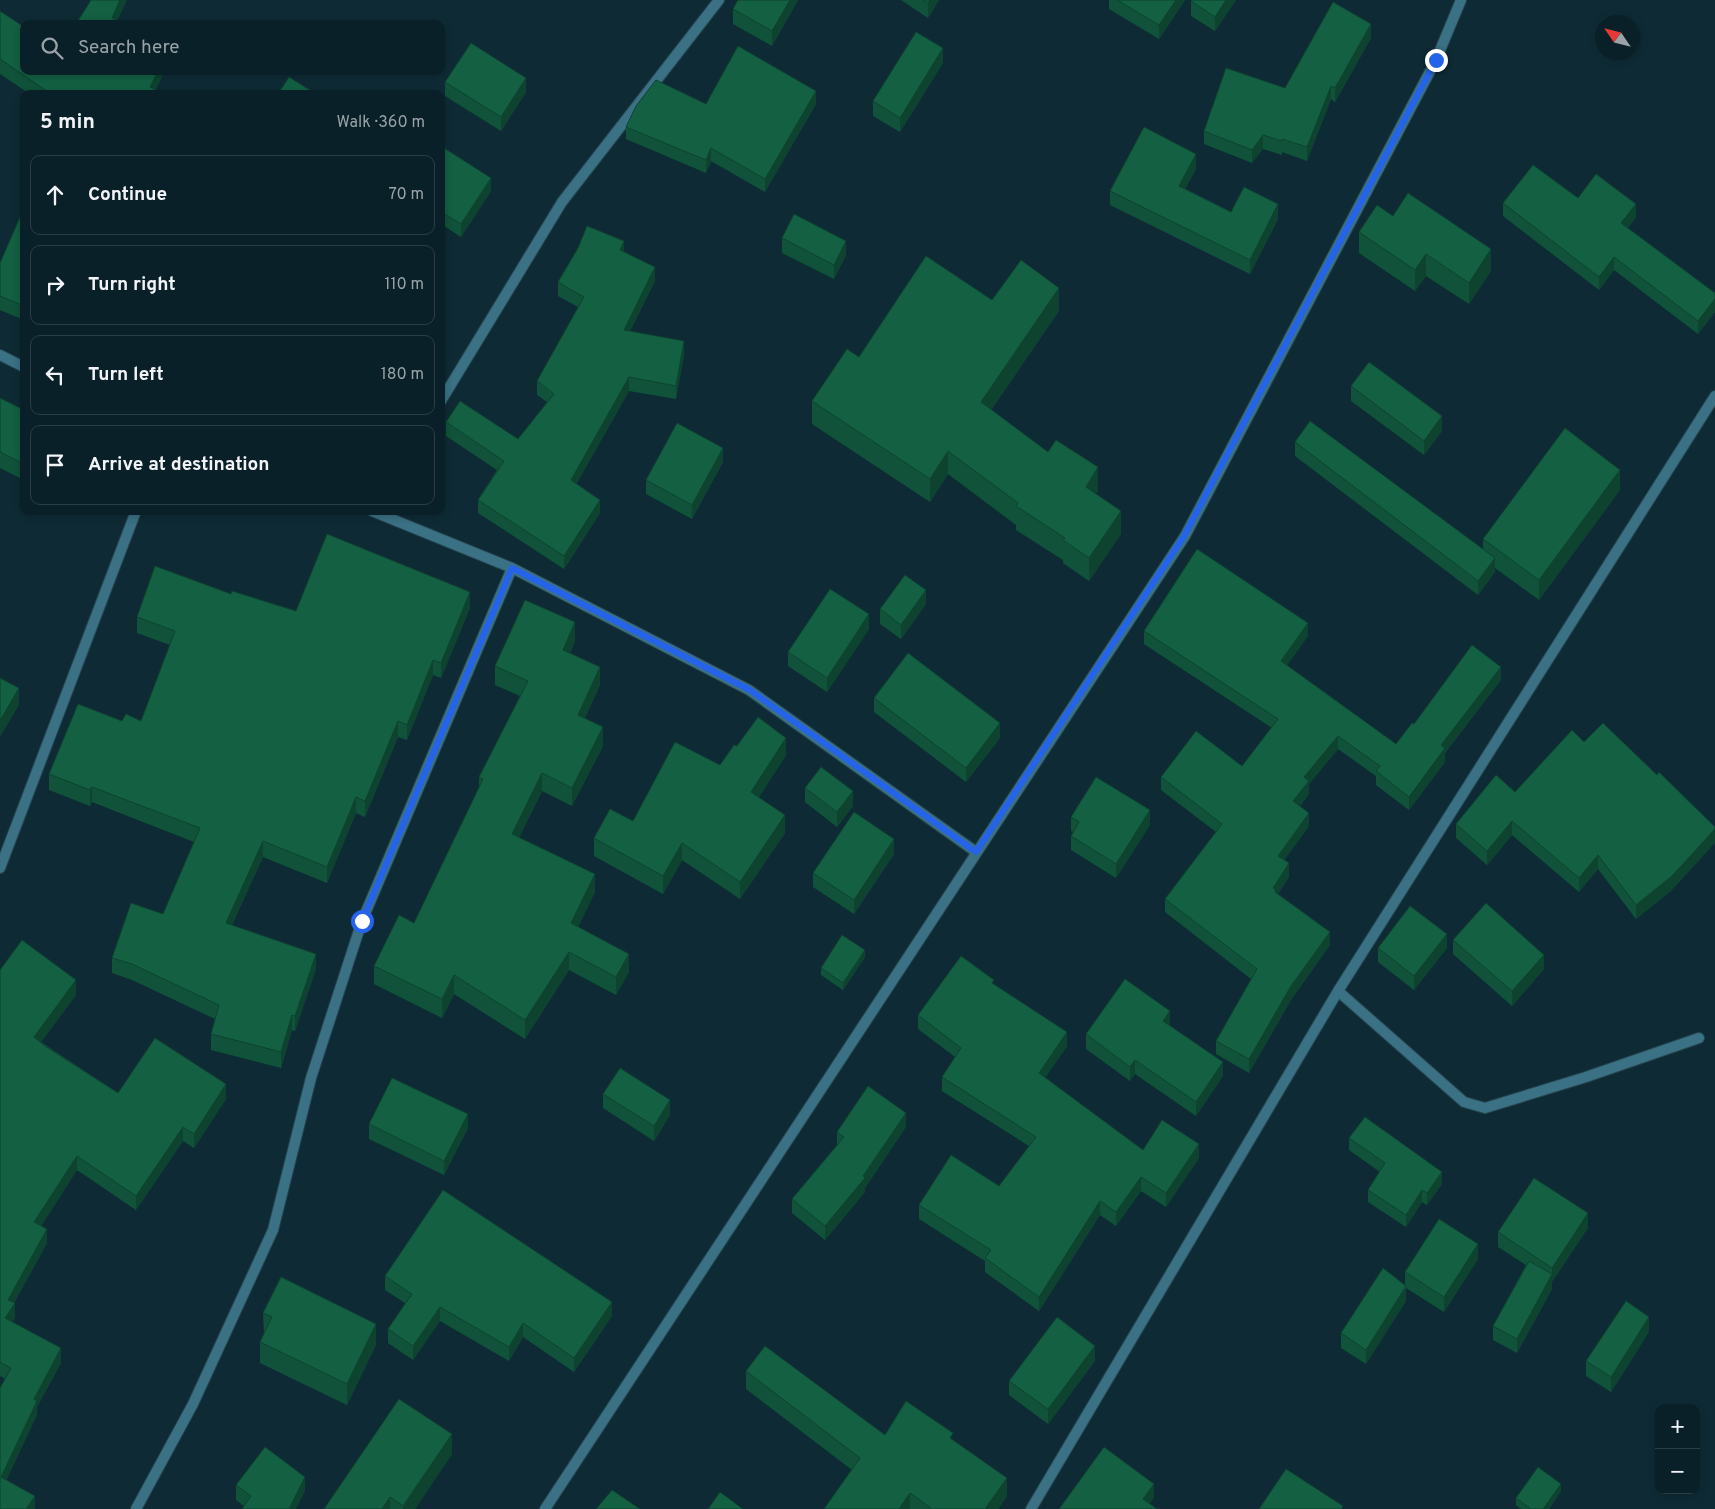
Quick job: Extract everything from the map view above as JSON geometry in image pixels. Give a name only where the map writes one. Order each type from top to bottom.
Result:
[{"type":"street","points":[[445,394],[562,202],[719,0]]},
{"type":"street","points":[[545,1509],[1184,536],[1436,60],[1461,0]]},
{"type":"street","points":[[0,355],[20,365]]},
{"type":"street","points":[[1031,1509],[1338,991],[1715,396]]},
{"type":"street","points":[[0,868],[134,515]]},
{"type":"street","points":[[380,515],[512,568],[750,690],[976,852]]},
{"type":"street","points":[[136,1509],[193,1404],[273,1230],[311,1078],[362,921],[512,568]]},
{"type":"street","points":[[1338,991],[1464,1102],[1485,1108],[1586,1078],[1699,1038]]},
{"type":"building","points":[[91,0],[120,0],[112,18],[116,20],[78,20]]},
{"type":"building","points":[[738,0],[790,0],[772,31],[733,9]]},
{"type":"building","points":[[1117,0],[1176,0],[1159,25]]},
{"type":"building","points":[[1192,0],[1226,0],[1215,17]]},
{"type":"building","points":[[1333,2],[1371,24],[1335,88],[1331,86],[1307,147],[1263,135],[1252,150],[1204,131],[1226,68],[1285,88]]},
{"type":"building","points":[[0,11],[20,24],[20,73],[0,59]]},
{"type":"building","points":[[916,32],[943,48],[900,118],[873,101]]},
{"type":"building","points":[[471,43],[526,78],[501,117],[445,82]]},
{"type":"building","points":[[738,46],[816,91],[765,179],[711,148],[706,160],[626,127],[636,106],[656,80],[706,104]]},
{"type":"building","points":[[23,75],[156,75],[150,87],[156,90],[45,90]]},
{"type":"building","points":[[289,77],[310,90],[281,90]]},
{"type":"building","points":[[1144,127],[1196,154],[1179,186],[1231,212],[1244,187],[1278,204],[1250,260],[1110,191]]},
{"type":"building","points":[[445,149],[491,178],[461,224],[445,214]]},
{"type":"building","points":[[1533,165],[1578,198],[1596,174],[1636,204],[1621,223],[1715,293],[1715,299],[1698,321],[1614,257],[1599,277],[1503,203]]},
{"type":"building","points":[[1408,193],[1491,249],[1469,283],[1426,254],[1415,270],[1359,232],[1377,205],[1393,216]]},
{"type":"building","points":[[794,214],[846,241],[834,265],[782,238]]},
{"type":"building","points":[[20,217],[20,304],[0,296],[0,263]]},
{"type":"building","points":[[587,226],[624,241],[620,250],[655,267],[624,330],[684,341],[676,386],[629,377],[571,480],[600,500],[564,556],[478,500],[504,461],[446,422],[460,401],[518,439],[554,394],[537,381],[584,297],[558,282],[578,248]]},
{"type":"building","points":[[926,256],[992,300],[1021,260],[1059,288],[981,402],[1048,452],[1056,440],[1098,467],[1086,487],[1121,511],[1089,558],[1063,540],[1065,538],[1016,506],[1018,503],[948,451],[930,479],[812,401],[847,349],[859,357]]},
{"type":"building","points":[[1369,362],[1442,416],[1424,441],[1351,386]]},
{"type":"building","points":[[0,398],[20,408],[20,462],[0,452]]},
{"type":"building","points":[[1310,421],[1495,558],[1478,581],[1295,442]]},
{"type":"building","points":[[677,423],[723,448],[692,505],[646,480]]},
{"type":"building","points":[[1565,428],[1620,470],[1539,580],[1483,539]]},
{"type":"building","points":[[327,534],[470,592],[441,663],[433,660],[407,725],[398,721],[365,801],[356,797],[327,867],[263,841],[226,923],[316,954],[295,1016],[292,1015],[281,1052],[211,1034],[219,1005],[132,964],[112,958],[131,903],[163,914],[200,828],[92,787],[90,790],[49,774],[78,704],[122,721],[126,714],[141,721],[175,631],[137,617],[155,566],[231,594],[232,591],[296,611]]},
{"type":"building","points":[[1197,549],[1308,623],[1281,661],[1396,744],[1412,723],[1414,724],[1472,645],[1501,667],[1441,745],[1445,748],[1409,797],[1376,771],[1380,766],[1338,736],[1304,777],[1309,781],[1293,801],[1309,813],[1278,856],[1289,863],[1273,888],[1276,890],[1275,892],[1330,932],[1291,986],[1249,1059],[1216,1041],[1257,969],[1165,899],[1222,824],[1161,777],[1196,731],[1242,766],[1278,719],[1144,631]]},
{"type":"building","points":[[905,575],[926,590],[901,625],[880,609]]},
{"type":"building","points":[[830,589],[869,614],[827,678],[788,652]]},
{"type":"building","points":[[525,600],[575,622],[563,650],[600,667],[578,715],[603,727],[572,788],[542,773],[512,834],[595,874],[571,923],[629,954],[616,977],[569,952],[525,1020],[454,975],[442,999],[374,966],[399,915],[414,923],[483,779],[479,777],[528,681],[495,666]]},
{"type":"building","points":[[908,653],[1000,723],[966,768],[874,698]]},
{"type":"building","points":[[0,678],[19,688],[0,721]]},
{"type":"building","points":[[758,717],[786,738],[751,792],[785,815],[740,882],[682,843],[663,876],[594,838],[610,809],[633,821],[675,742],[720,765],[734,745],[737,746]]},
{"type":"building","points":[[1603,723],[1657,775],[1659,772],[1715,827],[1672,876],[1636,905],[1598,855],[1579,878],[1512,821],[1487,851],[1456,824],[1496,775],[1515,792],[1572,730],[1584,742]]},
{"type":"building","points":[[821,767],[853,791],[837,812],[805,788]]},
{"type":"building","points":[[1096,777],[1150,810],[1116,864],[1071,836],[1079,822],[1071,817]]},
{"type":"building","points":[[854,812],[894,839],[854,900],[813,873]]},
{"type":"building","points":[[1486,903],[1544,955],[1512,991],[1453,940]]},
{"type":"building","points":[[1410,906],[1447,934],[1414,976],[1378,948]]},
{"type":"building","points":[[842,935],[865,950],[843,983],[821,968]]},
{"type":"building","points":[[22,940],[76,980],[34,1037],[45,1046],[118,1093],[155,1038],[226,1084],[194,1134],[183,1127],[136,1196],[77,1156],[34,1222],[47,1229],[8,1300],[15,1303],[5,1318],[61,1348],[34,1399],[37,1401],[1,1477],[35,1496],[26,1509],[0,1509],[0,1388],[11,1368],[0,1362],[0,970]]},
{"type":"building","points":[[961,956],[994,980],[992,983],[1067,1032],[1039,1073],[1143,1150],[1162,1120],[1199,1144],[1166,1193],[1141,1177],[1116,1212],[1100,1201],[1039,1297],[985,1258],[991,1250],[919,1205],[951,1155],[999,1186],[1036,1137],[942,1077],[961,1048],[918,1015]]},
{"type":"building","points":[[1125,979],[1170,1011],[1163,1021],[1223,1062],[1196,1102],[1135,1060],[1130,1067],[1086,1034]]},
{"type":"building","points":[[620,1068],[670,1100],[654,1126],[603,1094]]},
{"type":"building","points":[[392,1078],[468,1114],[444,1161],[369,1124]]},
{"type":"building","points":[[868,1086],[906,1113],[863,1176],[865,1178],[825,1226],[792,1199],[844,1137],[837,1132]]},
{"type":"building","points":[[1365,1117],[1442,1172],[1427,1193],[1422,1190],[1406,1215],[1368,1190],[1385,1163],[1349,1138]]},
{"type":"building","points":[[1534,1178],[1588,1213],[1552,1268],[1498,1232]]},
{"type":"building","points":[[443,1190],[612,1302],[574,1358],[523,1323],[509,1347],[440,1307],[413,1346],[388,1329],[412,1294],[385,1276]]},
{"type":"building","points":[[1439,1219],[1478,1244],[1444,1297],[1405,1272]]},
{"type":"building","points":[[1529,1261],[1552,1274],[1517,1339],[1493,1326]]},
{"type":"building","points":[[1383,1268],[1406,1286],[1366,1350],[1341,1333]]},
{"type":"building","points":[[281,1277],[376,1324],[347,1384],[260,1342],[272,1317],[263,1313]]},
{"type":"building","points":[[1626,1301],[1649,1317],[1611,1377],[1586,1361]]},
{"type":"building","points":[[1057,1317],[1095,1346],[1048,1409],[1009,1381]]},
{"type":"building","points":[[765,1346],[885,1435],[906,1401],[953,1433],[950,1438],[1007,1478],[985,1509],[932,1509],[910,1493],[899,1509],[824,1509],[860,1458],[746,1371]]},
{"type":"building","points":[[399,1399],[452,1434],[403,1506],[390,1497],[382,1509],[324,1509]]},
{"type":"building","points":[[265,1447],[305,1477],[289,1509],[242,1509],[251,1496],[236,1485]]},
{"type":"building","points":[[1104,1447],[1154,1484],[1143,1499],[1157,1509],[1059,1509]]},
{"type":"building","points":[[1538,1467],[1561,1484],[1543,1509],[1531,1509],[1516,1498]]},
{"type":"building","points":[[1286,1469],[1343,1506],[1341,1509],[1259,1509]]},
{"type":"building","points":[[612,1490],[640,1509],[596,1509]]},
{"type":"building","points":[[720,1492],[743,1509],[708,1509]]},
{"type":"route","points":[[362,921],[512,568],[750,690],[976,852],[1184,536],[1436,60]]}]
